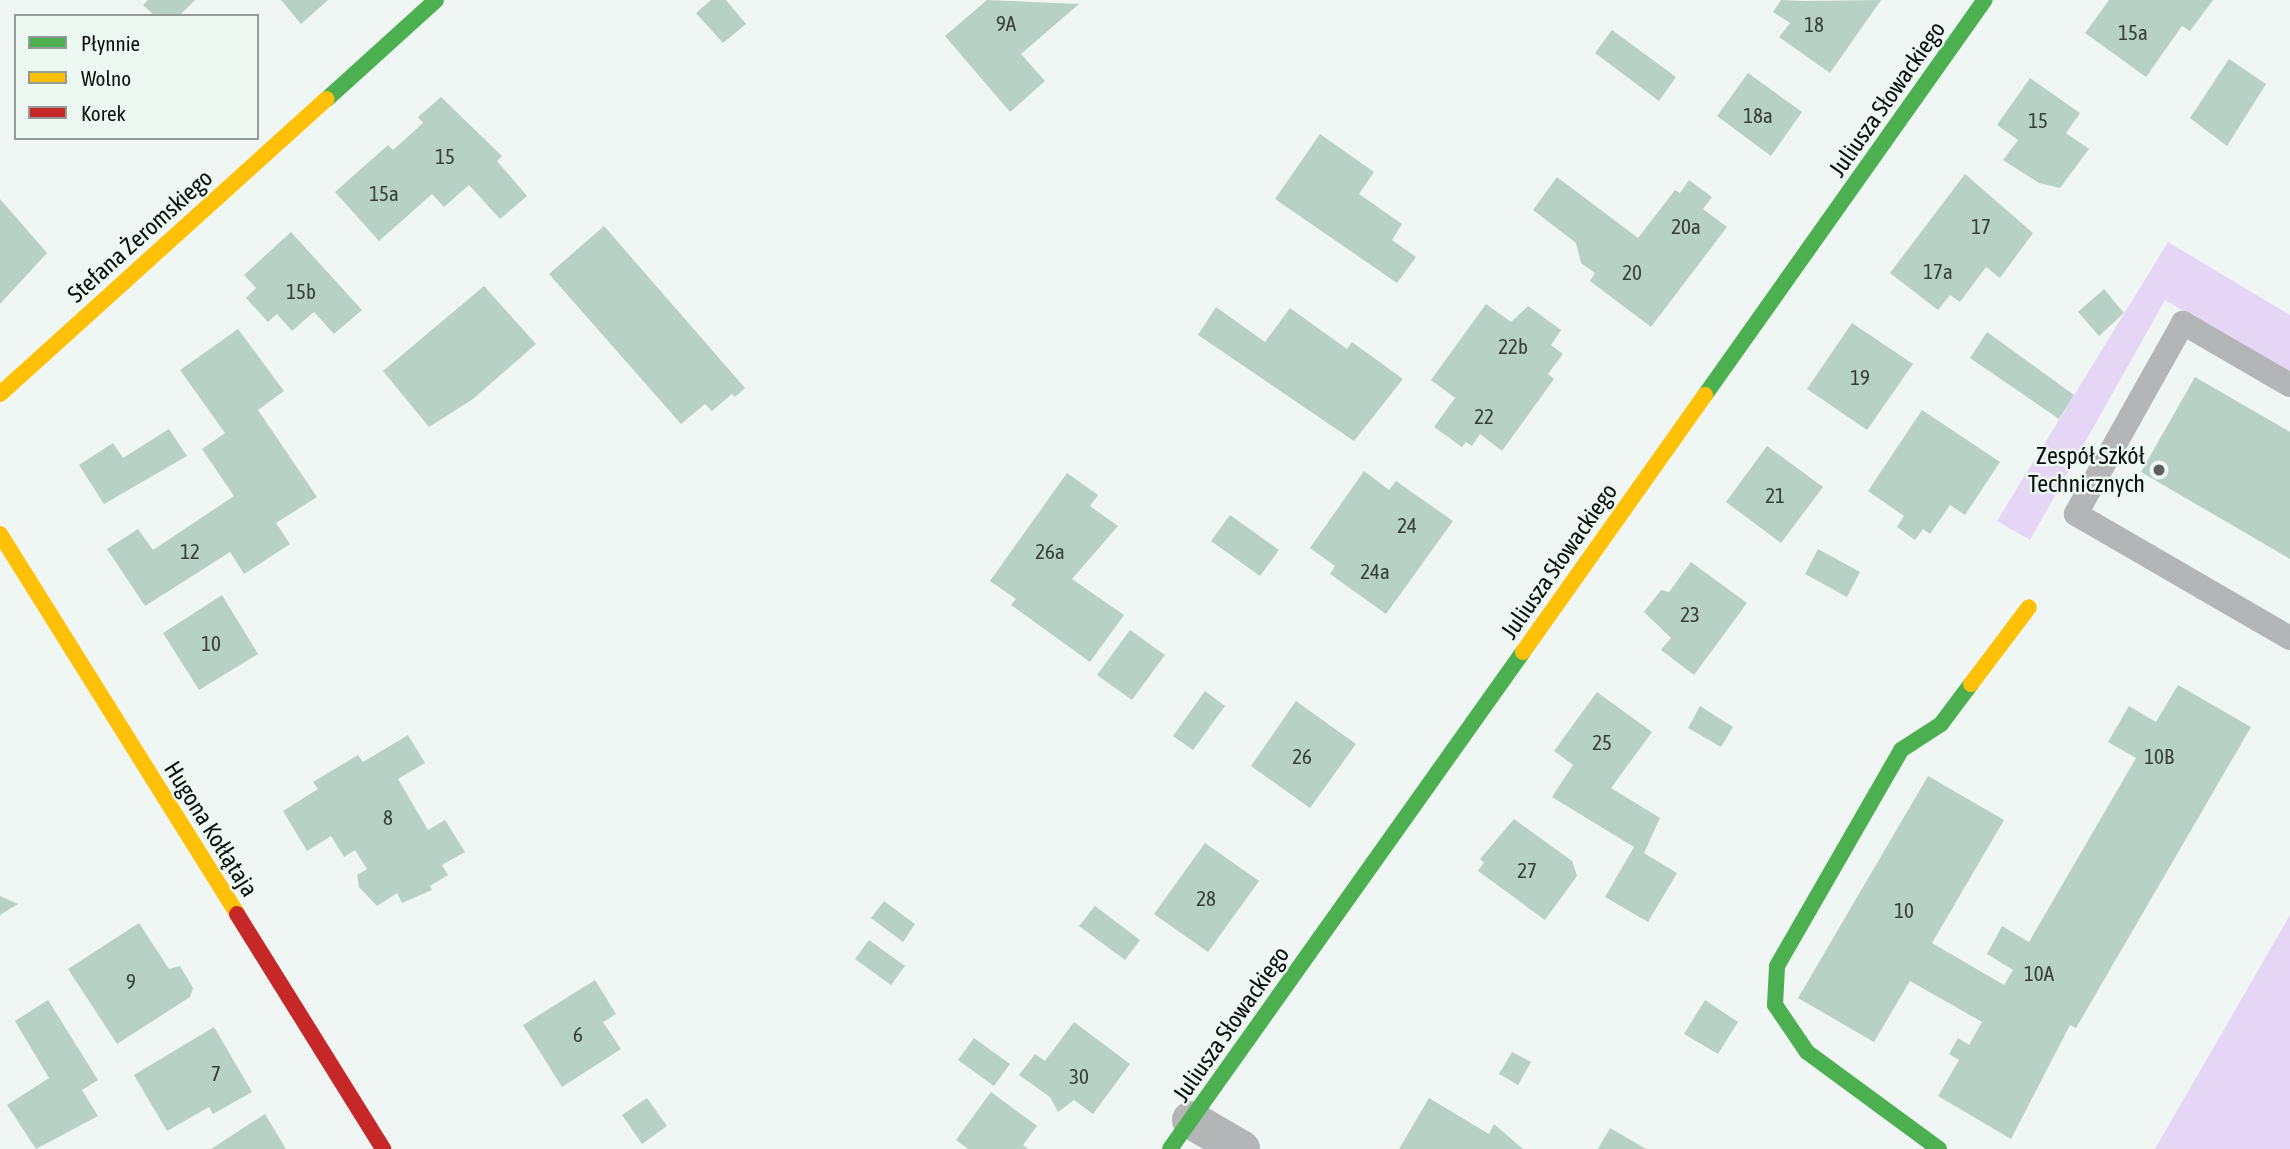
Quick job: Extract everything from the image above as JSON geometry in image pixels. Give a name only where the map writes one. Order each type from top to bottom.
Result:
[{"type":"street","name":"Stefana Żeromskiego","points":[[0,394],[436,0]]},
{"type":"street","name":"Juliusza Słowackiego","points":[[1181,1134],[1985,0]]},
{"type":"street","name":"Hugona Kołłątaja","points":[[0,534],[383,1149]]},
{"type":"street","points":[[1940,1149],[1807,1052],[1775,1005],[1777,966],[1901,750],[1941,724],[2029,607]]},
{"type":"street","points":[[1181,1134],[1241,1149]]},
{"type":"lane","points":[[2290,385],[2183,323],[2076,514],[2290,638]]},
{"type":"shaded area","points":[[2168,242],[2290,315],[2290,374],[2165,300],[2030,540],[1997,521]]},
{"type":"shaded area","points":[[2290,915],[2290,1149],[2155,1149]]},
{"type":"building","points":[[148,0],[195,0],[181,14],[153,14],[143,5]]},
{"type":"building","points":[[281,0],[328,0],[301,24]]},
{"type":"building","points":[[711,0],[726,0],[746,24],[723,43],[696,13]]},
{"type":"building","points":[[987,0],[1079,4],[1021,54],[1045,81],[1010,112],[945,36]]},
{"type":"building","points":[[1781,0],[1881,0],[1830,73],[1779,37],[1790,23],[1773,12]]},
{"type":"building","points":[[2109,0],[2213,0],[2190,31],[2182,26],[2146,77],[2085,33]]},
{"type":"building","points":[[1612,30],[1676,77],[1659,101],[1595,53]]},
{"type":"building","points":[[2229,59],[2266,84],[2227,146],[2190,118]]},
{"type":"building","points":[[1748,73],[1802,112],[1771,156],[1717,116]]},
{"type":"building","points":[[2030,78],[2080,113],[2066,133],[2089,149],[2060,188],[2039,183],[2003,160],[2018,140],[1997,125]]},
{"type":"building","points":[[441,97],[502,156],[497,161],[527,196],[500,219],[469,185],[444,207],[432,194],[379,241],[335,192],[388,145],[393,150],[423,123],[418,117]]},
{"type":"building","points":[[1320,134],[1374,172],[1359,194],[1402,224],[1392,240],[1416,257],[1397,283],[1275,199]]},
{"type":"building","points":[[1965,174],[2033,233],[2000,278],[1986,267],[1960,302],[1950,295],[1938,310],[1890,273]]},
{"type":"building","points":[[1557,177],[1638,238],[1675,190],[1680,193],[1689,180],[1712,197],[1703,209],[1727,227],[1651,327],[1590,281],[1595,273],[1581,263],[1576,243],[1533,210]]},
{"type":"building","points":[[0,199],[47,253],[0,304]]},
{"type":"building","points":[[604,226],[745,388],[735,397],[732,394],[712,411],[705,404],[681,424],[549,274]]},
{"type":"building","points":[[291,232],[362,310],[334,334],[314,312],[292,331],[277,314],[268,322],[246,298],[256,288],[244,275]]},
{"type":"building","points":[[484,286],[536,344],[473,399],[429,427],[383,371]]},
{"type":"building","points":[[2104,289],[2124,313],[2099,336],[2078,312]]},
{"type":"building","points":[[1486,304],[1511,322],[1528,306],[1561,330],[1551,345],[1563,354],[1548,374],[1554,379],[1502,451],[1480,434],[1472,446],[1466,442],[1462,447],[1434,427],[1455,398],[1431,380]]},
{"type":"building","points":[[1216,307],[1265,342],[1290,308],[1347,349],[1352,342],[1403,379],[1354,441],[1198,335]]},
{"type":"building","points":[[1852,323],[1913,364],[1867,430],[1807,389]]},
{"type":"building","points":[[238,329],[284,391],[258,410],[317,497],[276,523],[290,544],[244,574],[230,552],[145,606],[107,549],[138,529],[153,550],[234,496],[202,449],[225,433],[180,370]]},
{"type":"building","points":[[1987,332],[2074,395],[2059,419],[1970,358]]},
{"type":"building","points":[[2195,377],[2290,432],[2290,559],[2141,472]]},
{"type":"building","points":[[1922,410],[2000,462],[1965,515],[1950,505],[1930,534],[1923,529],[1915,540],[1897,527],[1904,516],[1868,491]]},
{"type":"building","points":[[169,429],[187,456],[104,504],[79,465],[113,443],[123,458]]},
{"type":"building","points":[[1767,446],[1823,487],[1781,543],[1726,502]]},
{"type":"building","points":[[1364,471],[1389,490],[1396,481],[1453,521],[1386,614],[1330,574],[1335,566],[1310,548]]},
{"type":"building","points":[[1067,473],[1098,495],[1090,506],[1118,526],[1072,579],[1124,615],[1090,662],[1011,605],[1016,599],[990,581]]},
{"type":"building","points":[[1230,515],[1279,550],[1260,576],[1211,541]]},
{"type":"building","points":[[1818,549],[1860,572],[1847,597],[1805,574]]},
{"type":"building","points":[[1691,562],[1747,603],[1694,675],[1661,650],[1671,638],[1644,612],[1661,590],[1669,592]]},
{"type":"building","points":[[222,595],[258,654],[199,690],[163,633]]},
{"type":"building","points":[[1130,630],[1165,655],[1132,700],[1097,675]]},
{"type":"building","points":[[2178,685],[2251,727],[2076,1028],[2070,1025],[2011,1139],[1938,1096],[1959,1060],[1949,1054],[1958,1038],[1969,1045],[1982,1022],[1910,981],[1874,1042],[1798,998],[1928,776],[2004,820],[1932,943],[2004,985],[2013,970],[1987,954],[2002,926],[2029,942],[2136,758],[2108,742],[2129,706],[2156,722]]},
{"type":"building","points":[[1205,691],[1225,706],[1193,750],[1173,736]]},
{"type":"building","points":[[1597,692],[1652,732],[1611,788],[1660,818],[1644,853],[1677,873],[1648,922],[1605,897],[1634,847],[1552,797],[1573,765],[1554,751]]},
{"type":"building","points":[[1296,701],[1356,744],[1310,808],[1251,766]]},
{"type":"building","points":[[1700,706],[1733,727],[1721,747],[1688,728]]},
{"type":"building","points":[[408,735],[425,763],[398,779],[428,830],[445,820],[465,852],[442,865],[448,875],[430,886],[432,890],[402,903],[397,893],[377,906],[359,887],[357,875],[367,869],[355,850],[344,857],[331,836],[307,851],[283,811],[318,789],[313,782],[358,755],[363,762]]},
{"type":"building","points":[[1514,819],[1572,861],[1577,876],[1545,920],[1478,871],[1484,862],[1480,859]]},
{"type":"building","points":[[1205,843],[1259,881],[1208,952],[1154,914]]},
{"type":"building","points":[[0,896],[18,904],[0,915]]},
{"type":"building","points":[[884,901],[915,924],[903,942],[871,918]]},
{"type":"building","points":[[1095,906],[1140,940],[1125,960],[1079,926]]},
{"type":"building","points":[[139,923],[169,969],[180,966],[193,988],[190,997],[117,1044],[68,969]]},
{"type":"building","points":[[869,940],[905,966],[891,985],[855,959]]},
{"type":"building","points":[[595,980],[616,1014],[603,1022],[621,1049],[562,1087],[523,1025]]},
{"type":"building","points":[[48,1000],[98,1080],[82,1090],[98,1116],[36,1149],[7,1105],[49,1078],[15,1021]]},
{"type":"building","points":[[1705,1000],[1738,1022],[1718,1054],[1684,1034]]},
{"type":"building","points":[[1074,1022],[1130,1064],[1093,1114],[1074,1100],[1058,1112],[1050,1097],[1019,1075],[1035,1054],[1045,1061]]},
{"type":"building","points":[[214,1027],[252,1092],[213,1114],[209,1107],[167,1131],[134,1075]]},
{"type":"building","points":[[974,1038],[1010,1064],[994,1086],[958,1060]]},
{"type":"building","points":[[1512,1052],[1531,1062],[1518,1085],[1499,1074]]},
{"type":"building","points":[[991,1092],[1037,1126],[1023,1145],[1028,1149],[968,1149],[956,1140]]},
{"type":"building","points":[[647,1098],[667,1126],[642,1144],[622,1115]]},
{"type":"building","points":[[1429,1098],[1489,1134],[1494,1124],[1523,1149],[1399,1149]]},
{"type":"building","points":[[265,1114],[286,1149],[211,1149]]},
{"type":"building","points":[[1610,1128],[1646,1149],[1598,1149]]},
{"type":"traffic: fast","points":[[327,99],[436,0]]},
{"type":"traffic: fast","points":[[1705,395],[1985,0]]},
{"type":"traffic: fast","points":[[1170,1149],[1523,652]]},
{"type":"traffic: fast","points":[[1939,1149],[1807,1052],[1775,1005],[1777,966],[1901,750],[1941,724],[1971,684]]},
{"type":"traffic: slow","points":[[0,394],[327,99]]},
{"type":"traffic: slow","points":[[1523,652],[1705,395]]},
{"type":"traffic: slow","points":[[0,534],[237,914]]},
{"type":"traffic: slow","points":[[1971,684],[2029,607]]},
{"type":"traffic: jam","points":[[237,914],[383,1149]]},
{"type":"place","name":"Zespół Szkół Technicznych","points":[[2159,470]]}]
